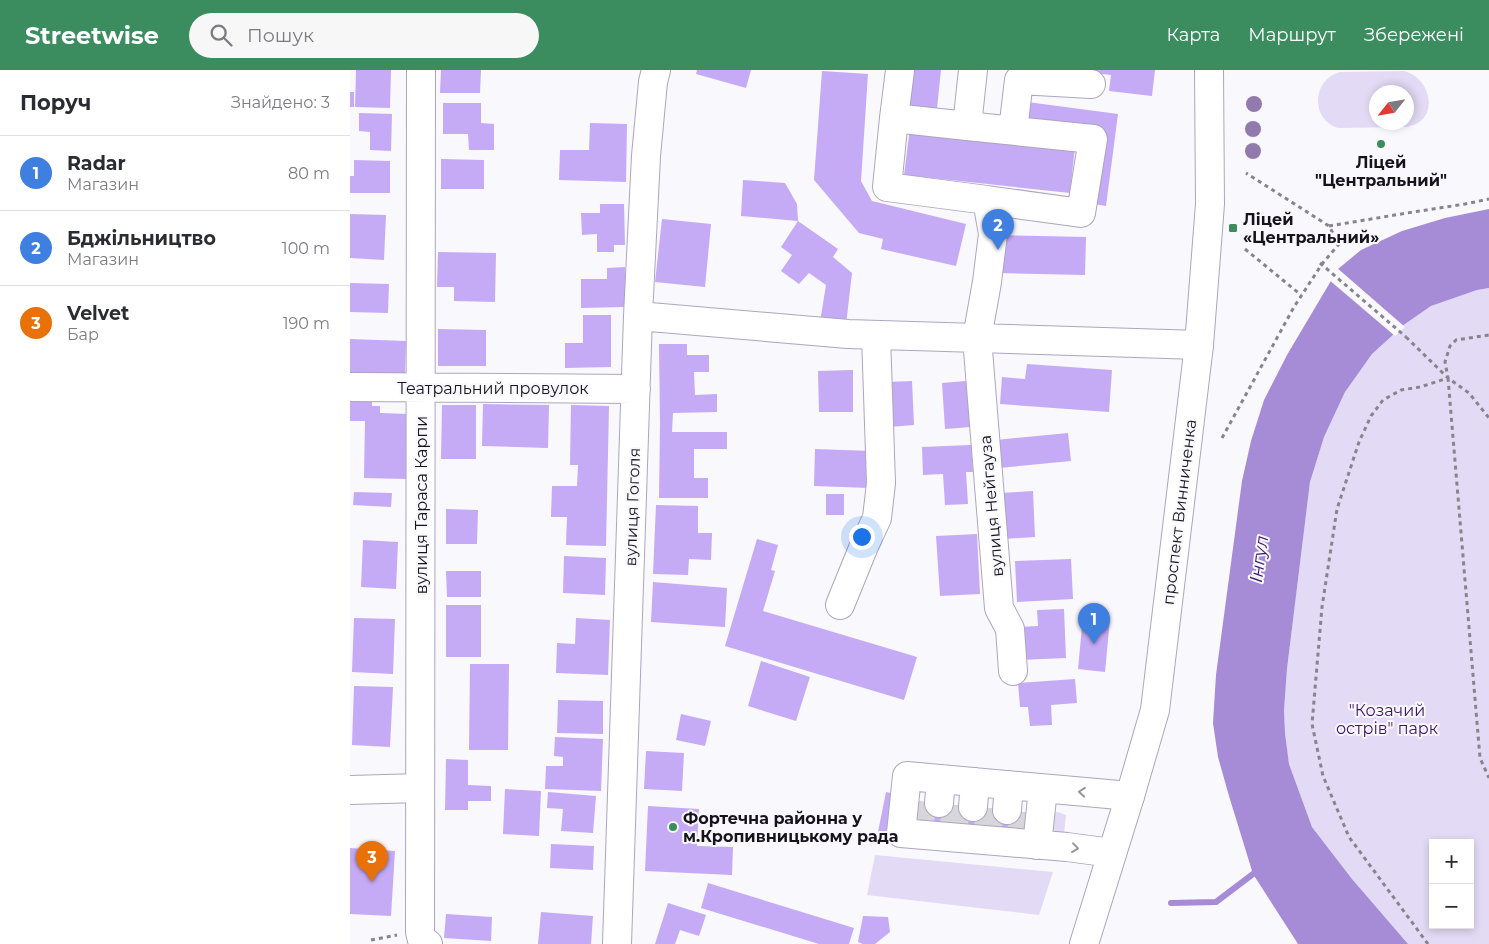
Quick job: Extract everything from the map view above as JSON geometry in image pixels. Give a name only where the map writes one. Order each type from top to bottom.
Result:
[{"type":"street","name":"вулиця Тараса Карпи","points":[[417,940],[420,932],[421,70]]},
{"type":"street","name":"вулиця Гоголя","points":[[617,944],[638,316],[646,156],[653,82],[656,70]]},
{"type":"street","points":[[894,118],[1093,139],[1081,212],[886,187],[894,118],[900,70]]},
{"type":"street","points":[[967,126],[973,70]]},
{"type":"street","name":"проспект Винниченка","points":[[1084,944],[1155,710],[1199,345],[1210,204],[1209,70]]},
{"type":"street","points":[[1012,130],[1018,80],[1091,84]]},
{"type":"street","name":"вулиця Нейгауза","points":[[987,200],[993,234],[977,338],[999,608],[1010,629],[1013,671]]},
{"type":"street","points":[[638,316],[848,334],[1199,345]]},
{"type":"street","points":[[840,605],[864,546],[878,518],[881,483],[876,335]]},
{"type":"street","name":"Театральний провулок","points":[[350,387],[636,389]]},
{"type":"street","points":[[350,790],[420,788]]},
{"type":"street","points":[[1112,853],[977,814],[1130,796]]},
{"type":"path","points":[[1222,438],[1294,307],[1321,263],[1339,244],[1329,226],[1246,173]]},
{"type":"path","points":[[1329,226],[1489,199]]},
{"type":"path","points":[[1245,249],[1301,296]]},
{"type":"path","points":[[1321,263],[1406,337],[1448,378],[1469,393],[1489,418]]},
{"type":"path","points":[[1489,335],[1456,340],[1450,346],[1445,362],[1448,378],[1480,758],[1489,778]]},
{"type":"path","points":[[1428,944],[1349,837],[1323,776],[1312,724],[1322,607],[1337,509],[1359,442],[1372,416],[1383,400],[1401,390],[1420,387],[1448,378]]},
{"type":"path","points":[[371,940],[417,940]]},
{"type":"green space","points":[[1404,71],[1414,75],[1421,82],[1429,100],[1428,109],[1424,118],[1414,125],[1414,85],[1369,85],[1369,128],[1338,128],[1329,124],[1319,109],[1320,91],[1330,76],[1340,72]]},
{"type":"green space","name":"\"Козачий острів\" парк","points":[[1489,288],[1489,944],[1408,944],[1352,879],[1312,827],[1289,764],[1285,733],[1284,710],[1287,669],[1310,482],[1324,437],[1345,392],[1372,354],[1405,324],[1431,306],[1477,290]]},
{"type":"green space","points":[[1049,813],[1066,815],[1064,834],[1053,837]]},
{"type":"green space","points":[[875,855],[1053,872],[1039,915],[867,895]]},
{"type":"water","name":"Інгул","points":[[1489,209],[1489,288],[1477,290],[1431,306],[1405,324],[1372,354],[1345,392],[1324,437],[1310,482],[1287,669],[1284,710],[1289,764],[1312,827],[1352,879],[1408,944],[1298,944],[1253,874],[1218,757],[1213,723],[1216,675],[1242,481],[1251,441],[1264,400],[1287,355],[1338,269],[1361,250],[1402,231],[1445,218]]},
{"type":"pier","points":[[1336,267],[1405,327],[1395,336],[1328,279]]},
{"type":"building","points":[[356,70],[391,70],[390,108],[355,107]]},
{"type":"building","points":[[441,70],[481,70],[480,93],[440,93]]},
{"type":"building","points":[[697,70],[751,70],[746,88],[696,74]]},
{"type":"building","points":[[905,70],[941,70],[936,118],[900,115]]},
{"type":"building","points":[[1078,70],[1155,70],[1152,96],[1109,91],[1111,75]]},
{"type":"building","points":[[822,71],[868,74],[861,181],[872,201],[966,224],[956,266],[881,249],[883,239],[859,233],[814,180]]},
{"type":"building","points":[[350,92],[354,92],[354,107],[350,107]]},
{"type":"building","points":[[1012,100],[1118,114],[1106,206],[1088,203],[1097,133],[1009,122]]},
{"type":"building","points":[[443,103],[481,103],[481,123],[494,124],[494,150],[469,150],[468,134],[443,134]]},
{"type":"building","points":[[359,113],[392,114],[391,151],[370,150],[370,132],[359,131]]},
{"type":"building","points":[[590,123],[627,124],[626,182],[559,180],[560,150],[589,150]]},
{"type":"building","points":[[910,128],[1075,147],[1070,193],[904,175]]},
{"type":"building","points":[[441,159],[484,160],[484,189],[441,189]]},
{"type":"building","points":[[354,160],[390,161],[390,193],[350,193],[350,176],[354,176]]},
{"type":"building","points":[[743,180],[785,183],[797,204],[798,221],[741,216]]},
{"type":"building","points":[[600,204],[624,204],[625,245],[614,245],[614,252],[597,252],[597,234],[582,235],[581,213],[600,213]]},
{"type":"building","points":[[350,214],[386,215],[384,260],[350,258]]},
{"type":"building","points":[[662,219],[711,224],[705,287],[655,282]]},
{"type":"building","points":[[798,221],[838,249],[833,257],[852,273],[846,325],[820,322],[826,285],[809,273],[799,284],[781,271],[792,255],[781,247]]},
{"type":"building","points":[[998,235],[1086,237],[1085,275],[997,273]]},
{"type":"building","points":[[438,252],[496,253],[495,302],[454,301],[454,287],[437,287]]},
{"type":"building","points":[[625,267],[625,307],[581,308],[581,279],[607,279],[607,268]]},
{"type":"building","points":[[350,283],[389,284],[388,313],[350,312]]},
{"type":"building","points":[[583,315],[611,315],[611,367],[565,368],[565,343],[583,343]]},
{"type":"building","points":[[438,329],[486,330],[486,366],[438,366]]},
{"type":"building","points":[[350,339],[406,341],[405,375],[350,373]]},
{"type":"building","points":[[659,344],[687,344],[687,355],[709,355],[709,372],[694,372],[695,395],[717,394],[717,412],[673,413],[672,432],[727,432],[727,449],[694,449],[694,478],[708,478],[708,498],[659,498]]},
{"type":"building","points":[[1027,364],[1112,370],[1109,412],[1000,404],[1002,377],[1025,379]]},
{"type":"building","points":[[853,370],[853,412],[819,412],[818,371]]},
{"type":"building","points":[[912,381],[914,425],[889,427],[886,382]]},
{"type":"building","points":[[966,381],[971,427],[945,429],[942,383]]},
{"type":"building","points":[[350,401],[372,401],[372,406],[380,406],[380,413],[408,414],[406,479],[364,478],[365,421],[350,421]]},
{"type":"building","points":[[483,404],[549,405],[548,448],[482,446]]},
{"type":"building","points":[[442,405],[476,405],[476,459],[441,459]]},
{"type":"building","points":[[571,405],[609,406],[606,546],[566,545],[567,517],[551,517],[552,486],[577,486],[578,465],[570,465]]},
{"type":"building","points":[[1068,433],[1071,461],[999,468],[996,440]]},
{"type":"building","points":[[971,445],[973,472],[966,472],[968,504],[945,505],[943,474],[923,475],[922,447]]},
{"type":"building","points":[[815,449],[872,451],[870,488],[814,486]]},
{"type":"building","points":[[1033,491],[1035,537],[1003,539],[1000,493]]},
{"type":"building","points":[[354,492],[392,493],[391,507],[353,505]]},
{"type":"building","points":[[826,494],[844,494],[844,515],[826,515]]},
{"type":"building","points":[[656,505],[698,506],[698,533],[712,533],[711,560],[689,559],[688,575],[653,574]]},
{"type":"building","points":[[446,509],[478,510],[477,544],[446,544]]},
{"type":"building","points":[[977,534],[980,594],[940,596],[936,536]]},
{"type":"building","points":[[757,539],[778,545],[771,570],[775,571],[763,611],[917,657],[904,700],[725,646]]},
{"type":"building","points":[[363,540],[398,542],[396,589],[361,587]]},
{"type":"building","points":[[564,556],[606,558],[605,595],[563,593]]},
{"type":"building","points":[[1071,559],[1073,599],[1017,602],[1015,561]]},
{"type":"building","points":[[446,571],[481,571],[481,597],[447,597]]},
{"type":"building","points":[[653,582],[727,588],[725,627],[651,622]]},
{"type":"building","points":[[446,605],[481,605],[481,657],[446,657]]},
{"type":"building","points":[[1064,609],[1066,658],[1019,660],[1018,627],[1038,626],[1037,610]]},
{"type":"building","points":[[1083,616],[1110,619],[1105,672],[1078,669]]},
{"type":"building","points":[[354,618],[395,619],[393,674],[352,672]]},
{"type":"building","points":[[576,618],[610,620],[608,675],[556,673],[557,643],[575,644]]},
{"type":"building","points":[[761,661],[810,677],[796,721],[748,706]]},
{"type":"building","points":[[470,664],[509,664],[508,750],[469,750]]},
{"type":"building","points":[[1075,679],[1077,703],[1051,705],[1052,725],[1030,726],[1028,707],[1020,707],[1018,683]]},
{"type":"building","points":[[354,686],[393,687],[390,747],[352,745]]},
{"type":"building","points":[[558,700],[603,701],[603,734],[557,733]]},
{"type":"building","points":[[681,714],[711,721],[705,746],[676,740]]},
{"type":"building","points":[[555,737],[603,739],[601,791],[545,789],[546,766],[563,766],[563,757],[554,756]]},
{"type":"building","points":[[646,751],[684,753],[682,791],[644,789]]},
{"type":"building","points":[[446,759],[468,760],[468,785],[491,786],[491,801],[468,801],[468,810],[445,810]]},
{"type":"building","points":[[505,789],[541,791],[539,836],[503,834]]},
{"type":"building","points":[[548,792],[596,796],[593,833],[561,831],[563,809],[547,808]]},
{"type":"building","points":[[886,792],[900,795],[890,840],[877,837]]},
{"type":"building","points":[[916,801],[1033,813],[1031,833],[914,821]]},
{"type":"building","name":"Фортечна районна у м.Кропивницькому рада","points":[[648,806],[699,809],[697,846],[733,847],[732,875],[645,871]]},
{"type":"building","points":[[551,844],[594,846],[593,870],[550,868]]},
{"type":"building","points":[[350,848],[395,851],[391,916],[350,914]]},
{"type":"building","points":[[708,883],[854,928],[849,944],[819,944],[701,908]]},
{"type":"building","points":[[668,903],[706,915],[699,936],[680,930],[675,944],[655,944]]},
{"type":"building","points":[[541,912],[593,916],[591,944],[538,944]]},
{"type":"building","points":[[446,914],[492,917],[491,941],[444,938]]},
{"type":"building","points":[[863,916],[888,917],[890,932],[875,944],[858,942]]},
{"type":"waterway","points":[[1171,903],[1216,902],[1253,874],[1258,868]]},
{"type":"tunnel","points":[[920,822],[922,802]]},
{"type":"tunnel","points":[[954,825],[956,805]]},
{"type":"tunnel","points":[[988,829],[990,808]]},
{"type":"tunnel","points":[[1021,832],[1024,812]]},
{"type":"place","name":"Ліцей \"Центральний\"","points":[[1381,144]]},
{"type":"place","name":"Ліцей «Центральний»","points":[[1233,228]]},
{"type":"place","name":"Бджільництво","points":[[998,250]]},
{"type":"place","name":"Radar","points":[[1094,644]]},
{"type":"place","name":"Фортечна районна у м.Кропивницькому рада","points":[[673,827]]},
{"type":"place","name":"Velvet","points":[[372,882]]}]
